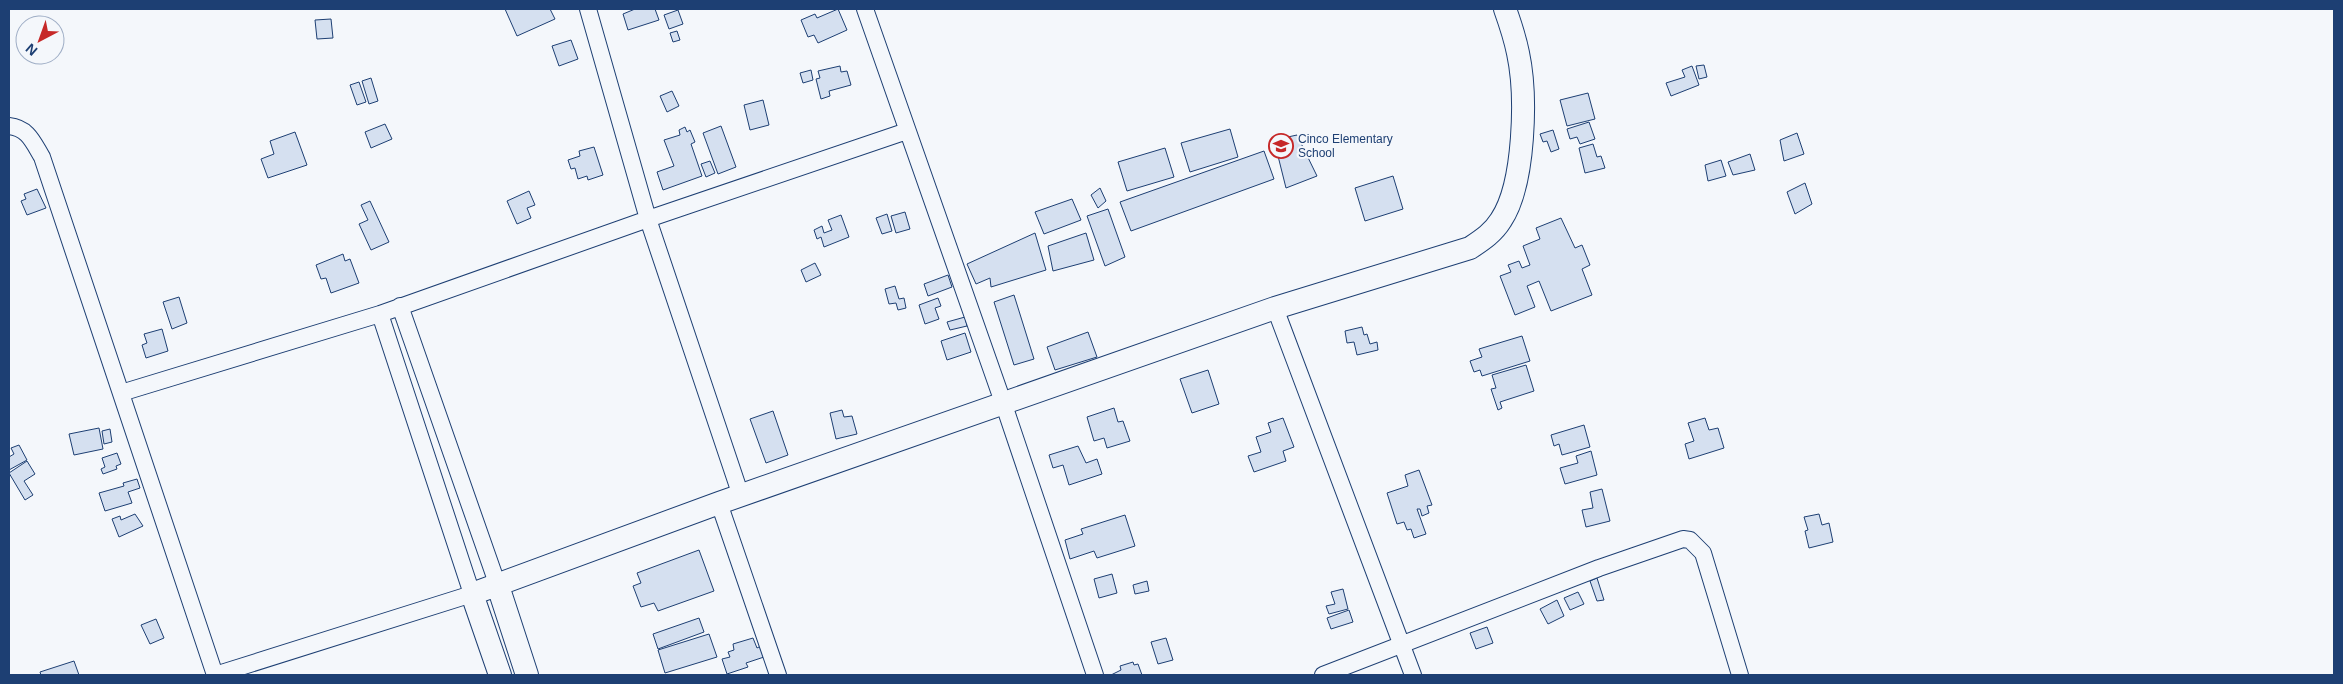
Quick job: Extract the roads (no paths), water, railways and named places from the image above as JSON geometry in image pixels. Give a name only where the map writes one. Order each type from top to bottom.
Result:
[{"type":"street","points":[[588,9],[648,219],[741,496]]},
{"type":"street","points":[[865,9],[1004,405],[1096,675]]},
{"type":"street","points":[[9,126],[17,127],[28,133],[42,157],[215,675],[247,670],[498,586],[719,503],[1004,405],[1275,308],[1470,248],[1488,236],[1502,220],[1517,182],[1522,137],[1522,83],[1518,53],[1505,9]]},
{"type":"street","points":[[121,393],[380,314],[648,219],[907,131]]},
{"type":"street","points":[[400,306],[498,586],[527,675]]},
{"type":"street","points":[[1275,308],[1413,675]]},
{"type":"street","points":[[380,314],[500,675]]},
{"type":"street","points":[[719,503],[778,675]]},
{"type":"street","points":[[1323,675],[1599,568],[1683,539],[1690,540],[1703,553],[1740,675]]},
{"type":"place","name":"Cinco Elementary School","points":[[1281,146]]}]
